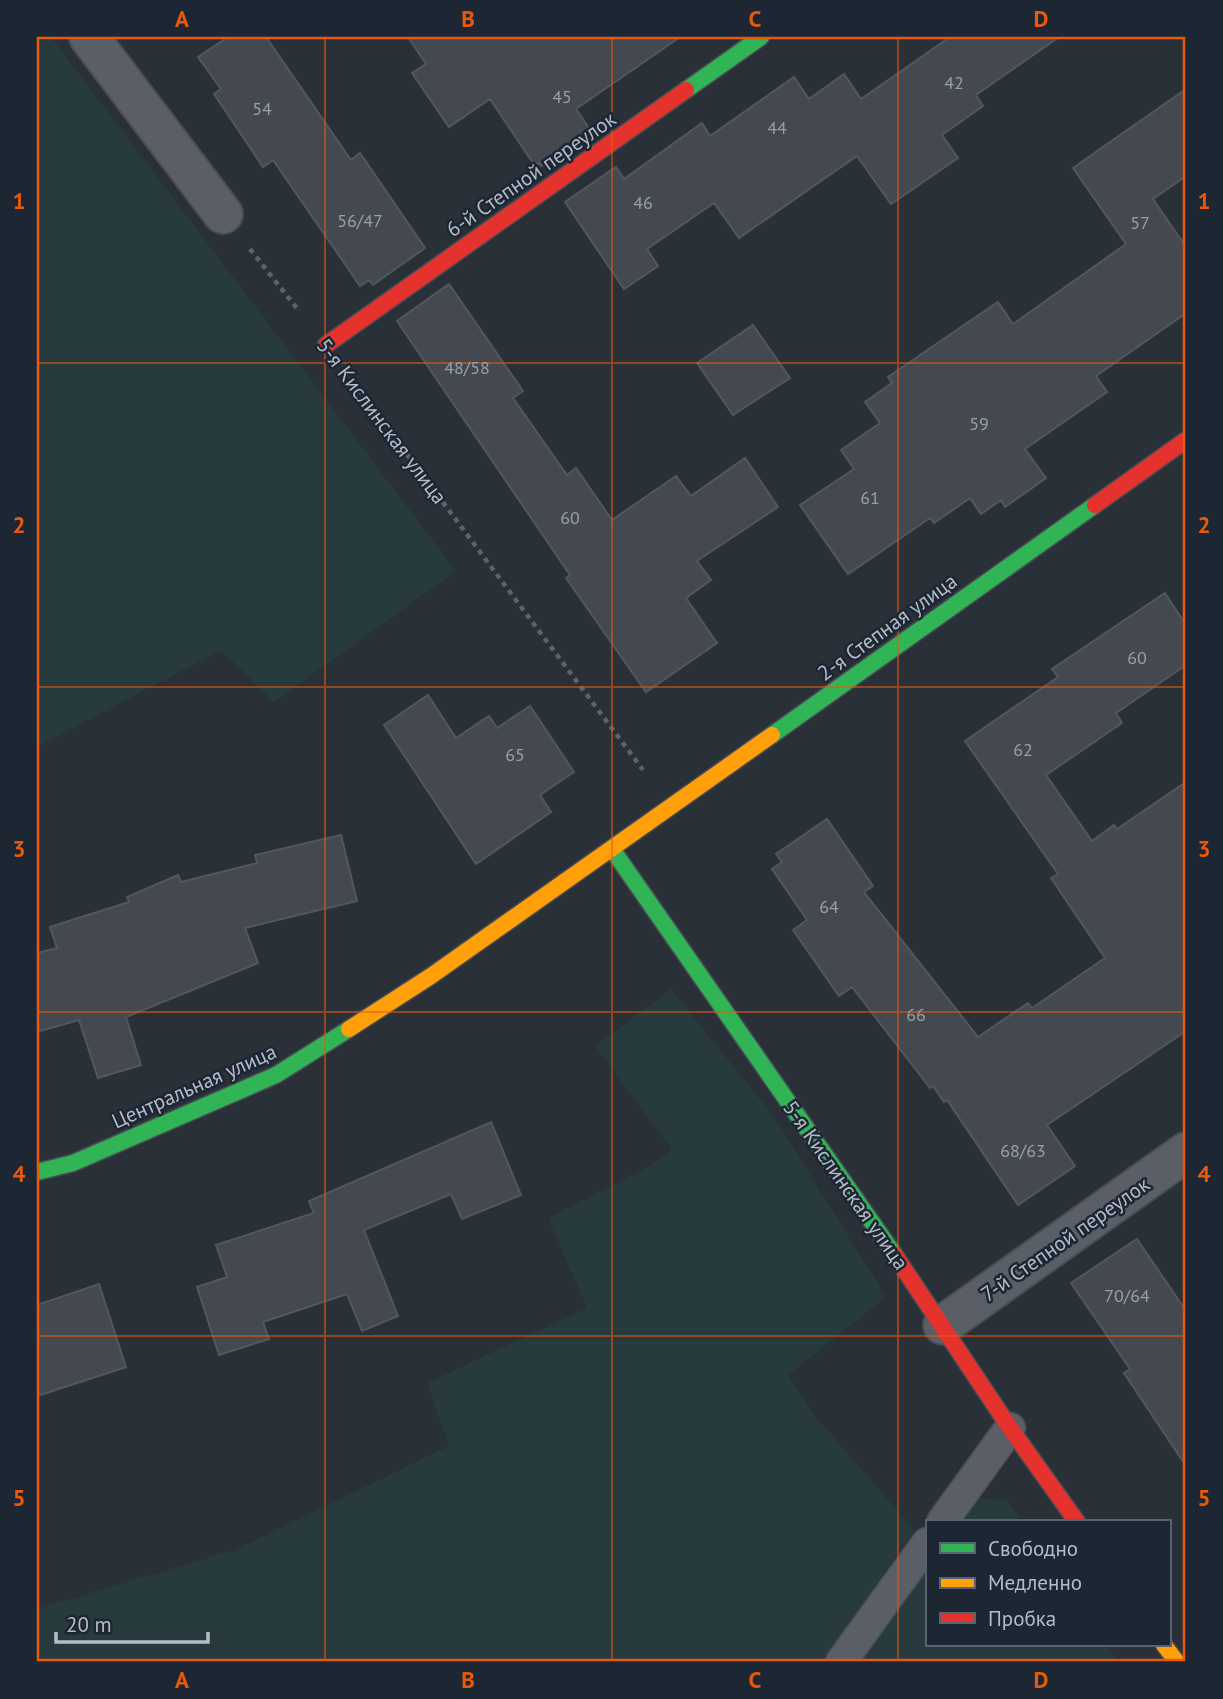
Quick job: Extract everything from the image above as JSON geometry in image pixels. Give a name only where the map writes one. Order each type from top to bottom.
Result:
[{"type":"street","points":[[89,37],[223,214]]},
{"type":"street","name":"6-й Степной переулок","points":[[326,345],[761,37]]},
{"type":"street","name":"2-я Степная улица","points":[[612,849],[1186,440]]},
{"type":"street","name":"Центральная улица","points":[[37,1172],[73,1163],[276,1074],[430,976],[612,849]]},
{"type":"street","name":"5-я Кислинская улица","points":[[612,849],[1076,1520]]},
{"type":"street","name":"7-й Степной переулок","points":[[943,1325],[1186,1153]]},
{"type":"street","points":[[1165,1646],[1177,1662]]},
{"type":"lane","points":[[943,1520],[1010,1428]]},
{"type":"lane","points":[[841,1662],[926,1544]]},
{"type":"path","name":"5-я Кислинская улица","points":[[223,214],[326,345],[671,807]]},
{"type":"green space","points":[[37,37],[51,37],[456,571],[274,702],[221,650],[37,747]]},
{"type":"green space","points":[[671,989],[775,1118],[886,1297],[788,1375],[811,1411],[914,1530],[822,1662],[37,1662],[37,1609],[235,1550],[449,1446],[427,1383],[587,1308],[548,1218],[646,1168],[672,1150],[595,1046]]},
{"type":"green space","points":[[980,1498],[1007,1500],[1021,1520],[964,1520]]},
{"type":"green space","points":[[926,1568],[926,1646],[1108,1646],[1119,1662],[855,1662]]},
{"type":"building","points":[[228,37],[266,37],[351,160],[360,153],[425,248],[373,285],[369,280],[360,286],[273,160],[263,167],[214,94],[221,89],[198,57]]},
{"type":"building","points":[[408,37],[680,37],[576,109],[591,131],[541,166],[539,163],[535,166],[490,99],[449,127],[412,73],[426,64]]},
{"type":"building","points":[[950,37],[1059,37],[976,95],[983,106],[942,135],[958,158],[891,204],[857,156],[739,238],[714,203],[647,249],[658,266],[624,289],[565,202],[616,167],[624,179],[702,123],[710,136],[794,77],[809,99],[844,74],[861,99]]},
{"type":"building","points":[[1186,89],[1186,176],[1153,199],[1186,247],[1186,313],[1096,376],[1107,392],[1025,449],[1046,478],[1005,507],[1001,500],[981,514],[970,498],[934,523],[930,518],[848,574],[800,505],[854,469],[841,450],[880,423],[865,402],[892,383],[888,377],[998,302],[1013,324],[1126,244],[1073,168]]},
{"type":"building","points":[[449,284],[523,391],[513,398],[567,475],[576,468],[612,520],[676,476],[691,496],[745,458],[778,507],[697,561],[711,580],[686,598],[717,643],[646,692],[566,578],[570,575],[397,321]]},
{"type":"building","points":[[753,325],[790,378],[733,415],[697,363]]},
{"type":"building","points":[[1165,593],[1186,625],[1186,665],[1116,713],[1122,723],[1046,775],[1092,841],[1114,825],[1117,829],[1186,782],[1186,1031],[1047,1125],[1075,1166],[1018,1205],[947,1100],[944,1102],[933,1086],[930,1088],[852,987],[839,996],[793,930],[807,920],[772,869],[782,862],[776,854],[827,819],[873,886],[864,892],[978,1037],[1028,1003],[1032,1008],[1105,958],[1051,878],[1058,874],[965,741],[1058,677],[1052,669]]},
{"type":"building","points":[[428,695],[456,738],[489,716],[497,728],[530,706],[574,772],[540,795],[551,812],[476,864],[384,725]]},
{"type":"building","points":[[341,835],[357,901],[245,928],[258,963],[126,1017],[141,1065],[98,1078],[79,1020],[37,1032],[37,953],[57,948],[50,927],[129,902],[127,897],[178,875],[181,882],[257,863],[255,855]]},
{"type":"building","points":[[491,1122],[521,1195],[462,1219],[451,1194],[364,1230],[398,1316],[362,1331],[347,1294],[263,1322],[269,1339],[219,1355],[197,1287],[227,1277],[216,1245],[314,1213],[309,1201]]},
{"type":"building","points":[[1137,1239],[1186,1311],[1186,1466],[1124,1373],[1130,1369],[1071,1283]]},
{"type":"building","points":[[99,1284],[126,1367],[37,1396],[37,1305]]},
{"type":"traffic: fast","points":[[686,90],[761,37]]},
{"type":"traffic: fast","points":[[772,735],[1095,505]]},
{"type":"traffic: fast","points":[[612,849],[894,1254]]},
{"type":"traffic: fast","points":[[37,1172],[73,1163],[276,1075],[349,1029]]},
{"type":"traffic: slow","points":[[349,1029],[431,976],[772,735]]},
{"type":"traffic: slow","points":[[1165,1646],[1177,1662]]},
{"type":"traffic: jam","points":[[326,345],[686,90]]},
{"type":"traffic: jam","points":[[1095,505],[1186,440]]},
{"type":"traffic: jam","points":[[894,1254],[1010,1428],[1076,1520]]}]
